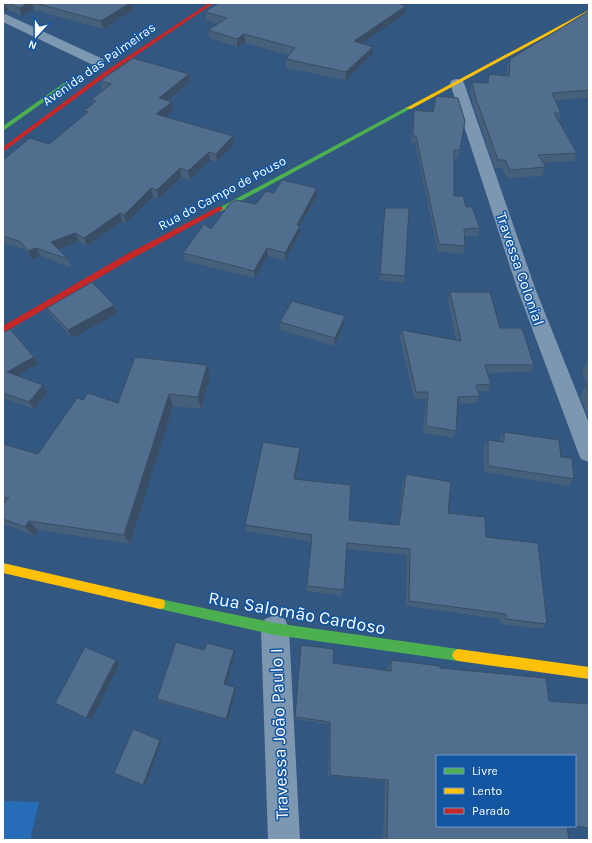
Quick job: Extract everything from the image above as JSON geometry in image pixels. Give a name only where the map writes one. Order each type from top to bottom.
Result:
[{"type":"street","name":"Avenida das Palmeiras","points":[[3,150],[108,72],[212,3]]},
{"type":"street","name":"Rua do Campo de Pouso","points":[[3,330],[130,256],[456,83],[589,10]]},
{"type":"street","points":[[3,17],[101,60]]},
{"type":"street","name":"Avenida das Palmeiras","points":[[86,70],[101,60]]},
{"type":"street","name":"Avenida das Palmeiras","points":[[3,129],[73,79]]},
{"type":"street","name":"Travessa Colonial","points":[[456,83],[526,288],[589,452]]},
{"type":"street","name":"Rua Salomão Cardoso","points":[[3,568],[73,585],[275,629],[589,673]]},
{"type":"street","name":"Travessa João Paulo I","points":[[275,629],[284,840]]},
{"type":"shaded area","points":[[3,801],[39,802],[30,840],[3,840]]},
{"type":"building","points":[[7,3],[29,3],[19,8]]},
{"type":"building","points":[[35,3],[130,3],[101,21]]},
{"type":"building","points":[[219,3],[397,3],[406,6],[354,41],[373,47],[346,72],[286,59],[295,48],[244,34],[237,39],[208,30],[227,18],[205,12]]},
{"type":"building","points":[[589,11],[589,90],[552,93],[561,113],[554,113],[577,153],[538,155],[546,167],[510,170],[505,160],[498,160],[476,99],[472,82],[488,83],[489,74],[509,76],[510,59]]},
{"type":"building","points":[[133,58],[189,74],[159,98],[172,102],[156,114],[233,136],[216,154],[209,152],[188,171],[180,168],[157,190],[151,188],[124,215],[120,213],[84,238],[75,233],[51,242],[68,259],[36,248],[28,251],[21,242],[3,236],[3,160],[30,138],[49,144],[88,112],[84,111],[96,101],[91,100],[111,84],[100,81]]},
{"type":"building","points":[[436,96],[458,98],[465,121],[460,150],[454,150],[454,196],[463,196],[466,207],[472,207],[480,228],[464,229],[465,246],[439,244],[416,136],[413,136],[414,110],[433,112]]},
{"type":"building","points":[[282,180],[317,188],[297,225],[300,226],[285,253],[267,248],[254,271],[183,253],[204,224],[211,229],[230,203],[236,200],[256,204],[266,191],[274,193]]},
{"type":"building","points":[[385,208],[409,208],[405,276],[380,274]]},
{"type":"building","points":[[92,282],[114,305],[68,330],[47,308]]},
{"type":"building","points":[[450,292],[490,292],[500,328],[522,328],[534,365],[485,365],[491,384],[476,385],[480,396],[458,397],[456,431],[426,426],[428,392],[416,392],[402,330],[461,341]]},
{"type":"building","points":[[292,301],[345,316],[335,338],[280,322]]},
{"type":"building","points":[[10,329],[34,357],[7,372],[43,385],[29,402],[3,393],[3,333]]},
{"type":"building","points":[[135,357],[207,365],[198,397],[169,394],[124,535],[29,521],[25,527],[3,519],[3,504],[9,498],[3,497],[3,444],[38,454],[77,398],[83,400],[88,393],[118,403]]},
{"type":"building","points":[[586,386],[589,386],[589,393]]},
{"type":"building","points":[[504,432],[559,440],[561,457],[572,458],[574,479],[488,466],[488,440],[504,442]]},
{"type":"building","points":[[263,442],[300,448],[294,479],[351,485],[349,520],[399,525],[406,474],[451,482],[448,513],[485,517],[486,537],[538,543],[547,624],[506,619],[506,614],[409,601],[410,549],[347,543],[344,590],[307,586],[312,535],[245,525]]},
{"type":"building","points":[[176,642],[204,650],[207,643],[234,650],[224,684],[235,687],[226,719],[157,699]]},
{"type":"building","points":[[301,645],[334,649],[333,663],[391,671],[391,660],[440,666],[440,668],[546,678],[549,701],[589,704],[589,828],[576,826],[576,755],[436,755],[436,827],[567,827],[569,840],[387,840],[388,780],[330,775],[330,722],[295,717]]},
{"type":"building","points":[[85,647],[116,660],[86,718],[55,703]]},
{"type":"building","points":[[133,729],[160,740],[143,785],[114,773]]},
{"type":"traffic: fast","points":[[3,129],[66,84]]},
{"type":"traffic: fast","points":[[220,209],[409,108]]},
{"type":"traffic: fast","points":[[160,604],[275,629],[458,655]]},
{"type":"traffic: slow","points":[[409,108],[589,11]]},
{"type":"traffic: slow","points":[[3,568],[160,604]]},
{"type":"traffic: slow","points":[[458,655],[589,673]]},
{"type":"traffic: jam","points":[[3,150],[108,72],[212,3]]},
{"type":"traffic: jam","points":[[3,330],[130,256],[220,209]]}]
